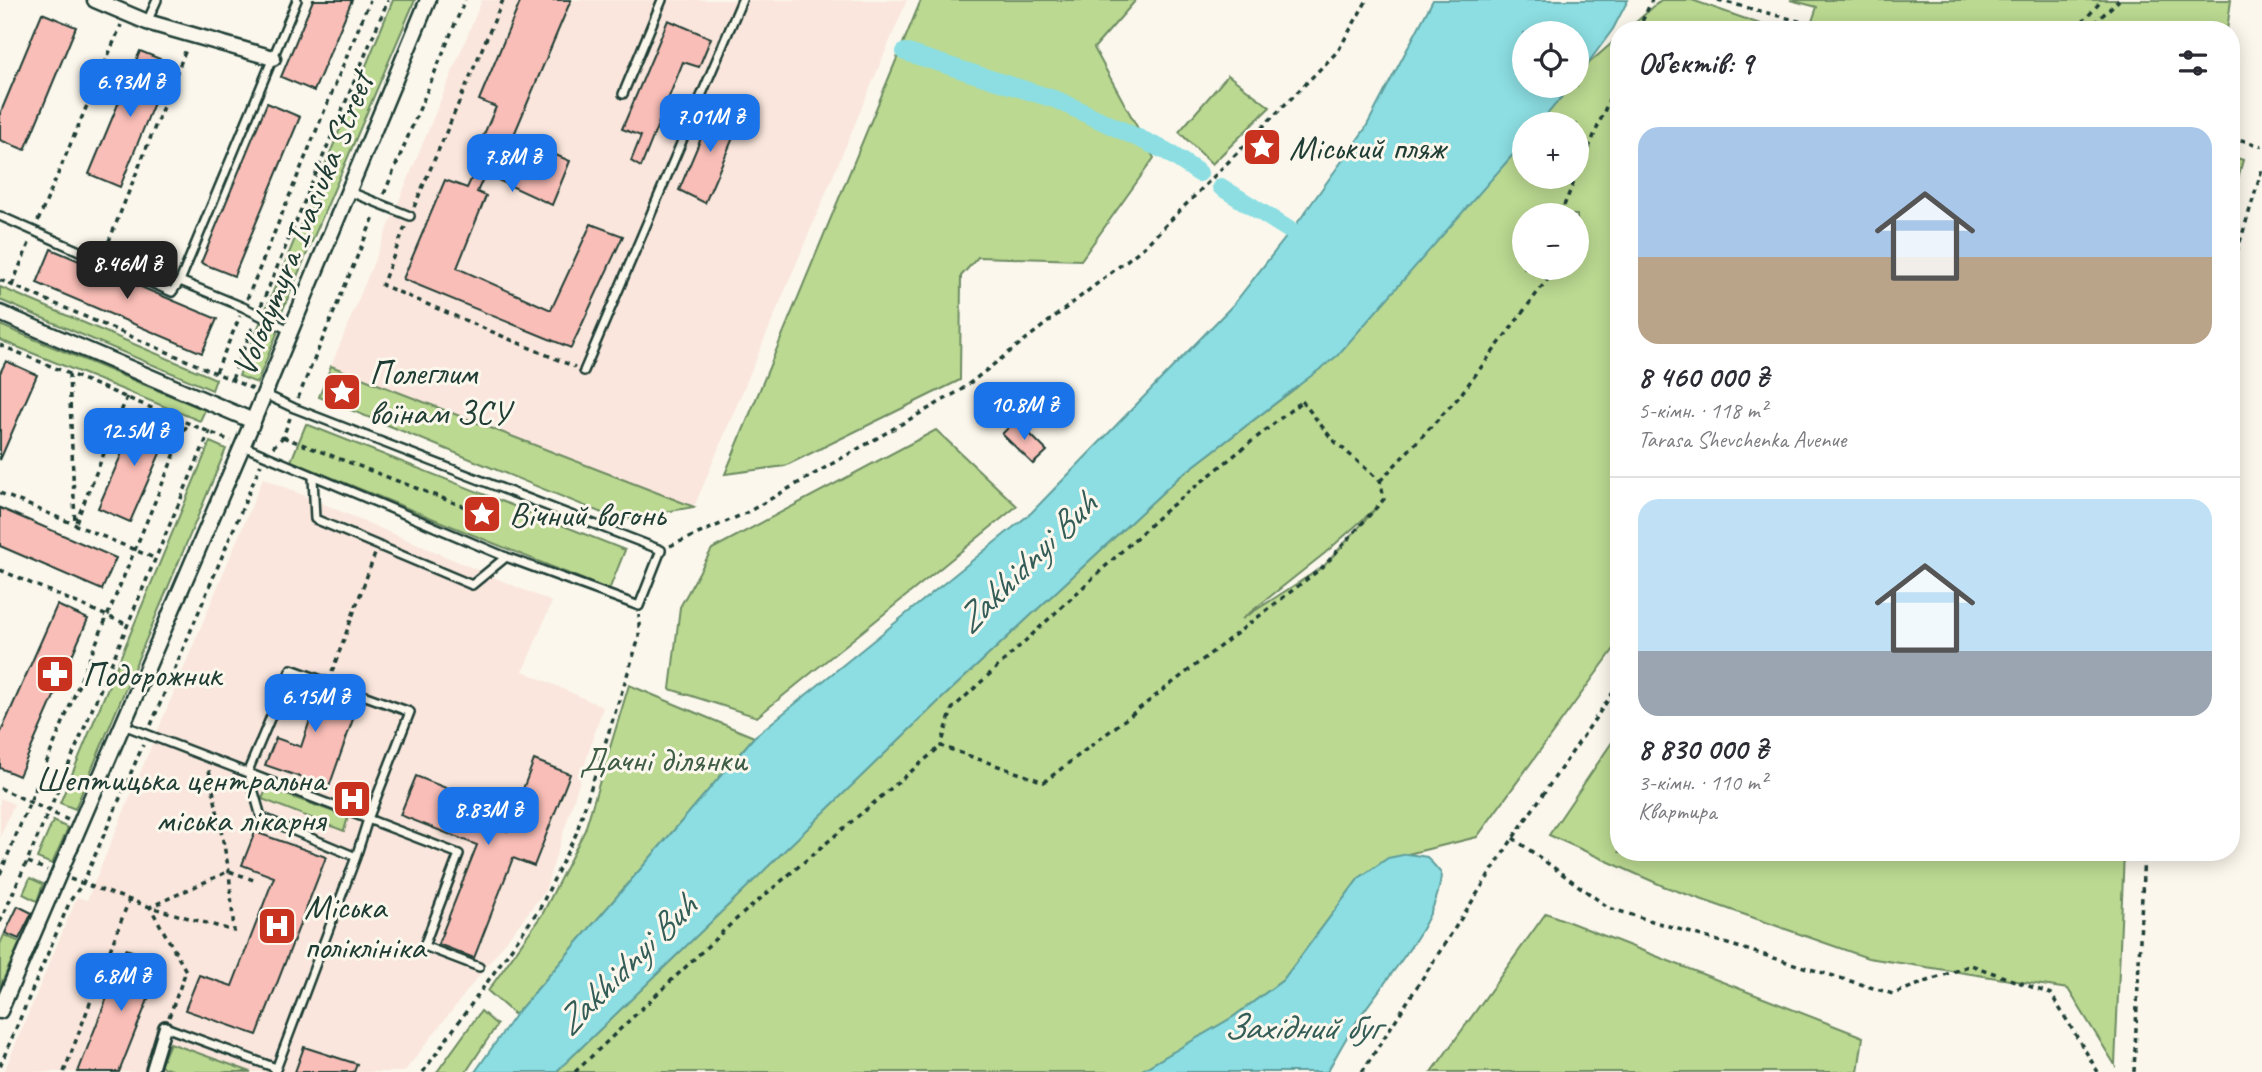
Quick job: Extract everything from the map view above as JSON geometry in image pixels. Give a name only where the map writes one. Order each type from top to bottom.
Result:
[{"type":"street","points":[[95,0],[147,22],[273,58]]},
{"type":"street","name":"Volodymyra Ivasiuka Street","points":[[0,1012],[253,421],[428,0]]},
{"type":"street","points":[[0,313],[253,421]]},
{"type":"street","points":[[153,1071],[165,1027]]},
{"type":"lane","points":[[147,22],[157,0]]},
{"type":"lane","points":[[0,216],[172,292],[180,281],[297,0]]},
{"type":"lane","points":[[623,94],[662,0]]},
{"type":"lane","points":[[584,371],[742,0]]},
{"type":"lane","points":[[348,191],[410,216]]},
{"type":"lane","points":[[180,281],[243,307],[289,330]]},
{"type":"lane","points":[[242,446],[506,557],[639,606],[661,550],[264,394]]},
{"type":"lane","points":[[313,477],[315,519],[472,585],[506,557]]},
{"type":"lane","points":[[165,1027],[276,1070],[356,857],[368,819],[410,712],[291,669],[248,771],[261,817],[356,857]]},
{"type":"lane","points":[[122,725],[459,854],[424,946],[479,967]]},
{"type":"path","points":[[216,372],[370,0]]},
{"type":"path","points":[[232,379],[388,0]]},
{"type":"path","points":[[0,1066],[70,901],[83,883],[264,457],[283,437],[465,0]]},
{"type":"path","points":[[503,0],[382,285],[584,371]]},
{"type":"path","points":[[661,550],[746,513],[961,390],[1144,247],[1338,51],[1367,0]]},
{"type":"path","points":[[1642,21],[1652,0]]},
{"type":"path","points":[[1718,0],[1798,21]]},
{"type":"path","points":[[2084,21],[2102,0]]},
{"type":"path","points":[[2097,21],[2119,0]]},
{"type":"path","points":[[12,285],[126,13]]},
{"type":"path","points":[[101,261],[192,35]]},
{"type":"path","points":[[1589,147],[1610,97]]},
{"type":"path","points":[[2240,140],[2262,146]]},
{"type":"path","points":[[2240,242],[2262,170]]},
{"type":"path","points":[[0,280],[264,394]]},
{"type":"path","points":[[1380,481],[1458,398],[1547,280]]},
{"type":"path","points":[[0,345],[242,446]]},
{"type":"path","points":[[69,374],[75,524]]},
{"type":"path","points":[[75,524],[127,397]]},
{"type":"path","points":[[575,1072],[733,922],[941,746],[952,709],[1165,510],[1302,401],[1332,439],[1380,481],[1384,499],[1324,566],[1044,782],[941,746]]},
{"type":"path","points":[[0,874],[188,422]]},
{"type":"path","points":[[0,922],[50,811],[126,624],[210,431]]},
{"type":"path","points":[[283,437],[472,510]]},
{"type":"path","points":[[0,493],[154,558]]},
{"type":"path","points":[[328,682],[378,545]]},
{"type":"path","points":[[0,570],[126,624]]},
{"type":"path","points":[[423,1072],[540,908],[576,834],[639,638],[639,606]]},
{"type":"path","points":[[1362,1072],[1513,838],[1610,697]]},
{"type":"path","points":[[58,874],[150,907],[234,931],[229,871],[206,757]]},
{"type":"path","points":[[0,788],[79,826]]},
{"type":"path","points":[[1513,838],[1609,908],[1893,994],[1971,965],[2051,994],[2098,1072]]},
{"type":"path","points":[[2134,1072],[2144,861]]},
{"type":"path","points":[[150,907],[229,871],[256,881]]},
{"type":"path","points":[[64,1072],[129,900]]},
{"type":"path","points":[[150,907],[186,971],[165,1027]]},
{"type":"shaded area","points":[[482,0],[907,0],[694,507],[331,366]]},
{"type":"shaded area","name":"Шептицька центральна міська лікарня","points":[[263,478],[552,602],[523,671],[603,707],[545,891],[404,1072],[4,1072],[77,897],[87,900]]},
{"type":"shaded area","points":[[0,798],[14,804],[0,837]]},
{"type":"green space","points":[[393,0],[415,0],[281,314],[266,309]]},
{"type":"green space","points":[[921,0],[1136,0],[1094,48],[1154,158],[1081,260],[978,257],[961,276],[960,380],[785,466],[725,474]]},
{"type":"green space","points":[[1661,0],[1692,0],[1752,21],[1637,21]]},
{"type":"green space","points":[[1790,0],[2231,0],[2228,21],[1812,21],[1817,7]]},
{"type":"green space","points":[[1610,45],[1610,654],[1477,837],[1408,854],[1359,878],[1283,980],[1233,1017],[1139,1072],[556,1072],[938,702],[1178,478],[1297,387],[1512,151],[1512,189],[1589,189],[1589,112],[1546,112],[1559,98],[1589,98],[1589,63]],"holes":[[[1377,507],[1324,566],[1242,619],[1325,553]]]},
{"type":"green space","points":[[1228,75],[1270,107],[1212,164],[1179,132]]},
{"type":"green space","points":[[0,287],[216,379],[212,390],[0,300]]},
{"type":"green space","points":[[260,323],[278,331],[257,383],[239,376]]},
{"type":"green space","points":[[0,325],[205,410],[200,421],[0,340]]},
{"type":"green space","points":[[331,366],[694,507],[619,520],[319,397]]},
{"type":"green space","points":[[306,424],[625,550],[609,590],[291,461]]},
{"type":"green space","points":[[936,430],[1017,506],[757,717],[670,689],[680,607],[712,549]]},
{"type":"green space","points":[[210,442],[226,449],[75,809],[60,803]]},
{"type":"green space","name":"Дачні ділянки","points":[[629,685],[754,737],[515,1015],[488,991],[543,913],[585,830]]},
{"type":"green space","points":[[1610,745],[1610,861],[2124,861],[2115,1065],[2068,989],[1868,958],[1663,886],[1549,835]]},
{"type":"green space","points":[[267,788],[348,817],[344,831],[262,799]]},
{"type":"green space","points":[[53,821],[68,828],[52,864],[37,858]]},
{"type":"green space","points":[[30,878],[43,884],[37,901],[23,894]]},
{"type":"green space","points":[[1546,913],[1863,1037],[1858,1072],[1432,1072]]},
{"type":"green space","points":[[4,935],[20,942],[0,987],[0,944]]},
{"type":"green space","points":[[481,1011],[497,1025],[466,1072],[437,1072]]},
{"type":"green space","points":[[170,1043],[251,1072],[176,1072],[160,1066]]},
{"type":"water","name":"Zakhidnyi Buh","points":[[1433,0],[1628,0],[1617,21],[1610,21],[1610,33],[1589,62],[1589,21],[1512,21],[1512,98],[1561,98],[1549,112],[1512,112],[1512,156],[1337,356],[1178,478],[938,702],[556,1072],[475,1072],[515,1015],[754,737],[1031,513],[1233,305],[1301,218],[1365,129]]},
{"type":"water","name":"Західний буг","points":[[1408,854],[1427,857],[1441,873],[1431,911],[1409,950],[1353,1027],[1327,1072],[1139,1072],[1233,1017],[1283,980],[1359,878],[1388,858]]},
{"type":"building","points":[[313,0],[352,0],[314,91],[281,77]]},
{"type":"building","points":[[521,0],[571,0],[513,137],[570,161],[552,205],[485,174],[477,192],[486,196],[457,268],[551,310],[591,224],[623,236],[571,348],[403,279],[445,180],[467,188],[475,171],[469,168],[496,107],[479,100]]},
{"type":"building","points":[[42,13],[76,27],[25,150],[0,140],[0,114]]},
{"type":"building","points":[[668,20],[711,38],[699,67],[683,62],[641,167],[631,161],[641,136],[622,129]]},
{"type":"building","points":[[140,51],[170,63],[120,187],[89,174]]},
{"type":"building","points":[[267,103],[300,117],[234,276],[201,263]]},
{"type":"building","points":[[715,105],[742,117],[705,203],[679,190]]},
{"type":"building","points":[[51,249],[217,319],[202,353],[37,283]]},
{"type":"building","points":[[6,361],[37,375],[0,460],[0,373]]},
{"type":"building","points":[[139,414],[171,428],[130,522],[98,508]]},
{"type":"building","points":[[1016,420],[1047,451],[1033,464],[1002,434]]},
{"type":"building","points":[[0,508],[116,558],[102,590],[0,546]]},
{"type":"building","points":[[57,605],[88,619],[19,776],[0,768],[0,734]]},
{"type":"building","points":[[296,680],[359,702],[329,787],[265,765],[276,738],[301,747],[310,720],[284,710]]},
{"type":"building","points":[[534,760],[570,774],[534,866],[513,858],[474,958],[438,944],[477,845],[400,815],[416,776],[451,790],[445,807],[507,831]]},
{"type":"building","name":"Міська поліклініка","points":[[255,832],[326,857],[257,1035],[185,1010],[199,975],[232,986],[274,877],[242,865]]},
{"type":"building","points":[[18,906],[32,913],[19,939],[5,933]]},
{"type":"building","points":[[126,949],[163,962],[119,1072],[78,1072]]},
{"type":"building","points":[[304,1047],[357,1064],[354,1072],[295,1072]]},
{"type":"waterway","points":[[905,52],[1057,100],[1166,151],[1199,173]]},
{"type":"waterway","points":[[1221,187],[1310,243]]},
{"type":"place","name":"Міський пляж","points":[[1262,147]]},
{"type":"place","name":"Полеглим воїнам ЗСУ","points":[[342,392]]},
{"type":"place","name":"Вічний вогонь","points":[[482,514]]},
{"type":"place","name":"Подорожник","points":[[55,674]]},
{"type":"place","name":"Шептицька центральна міська лікарня","points":[[352,799]]},
{"type":"place","name":"Міська поліклініка","points":[[277,926]]}]
